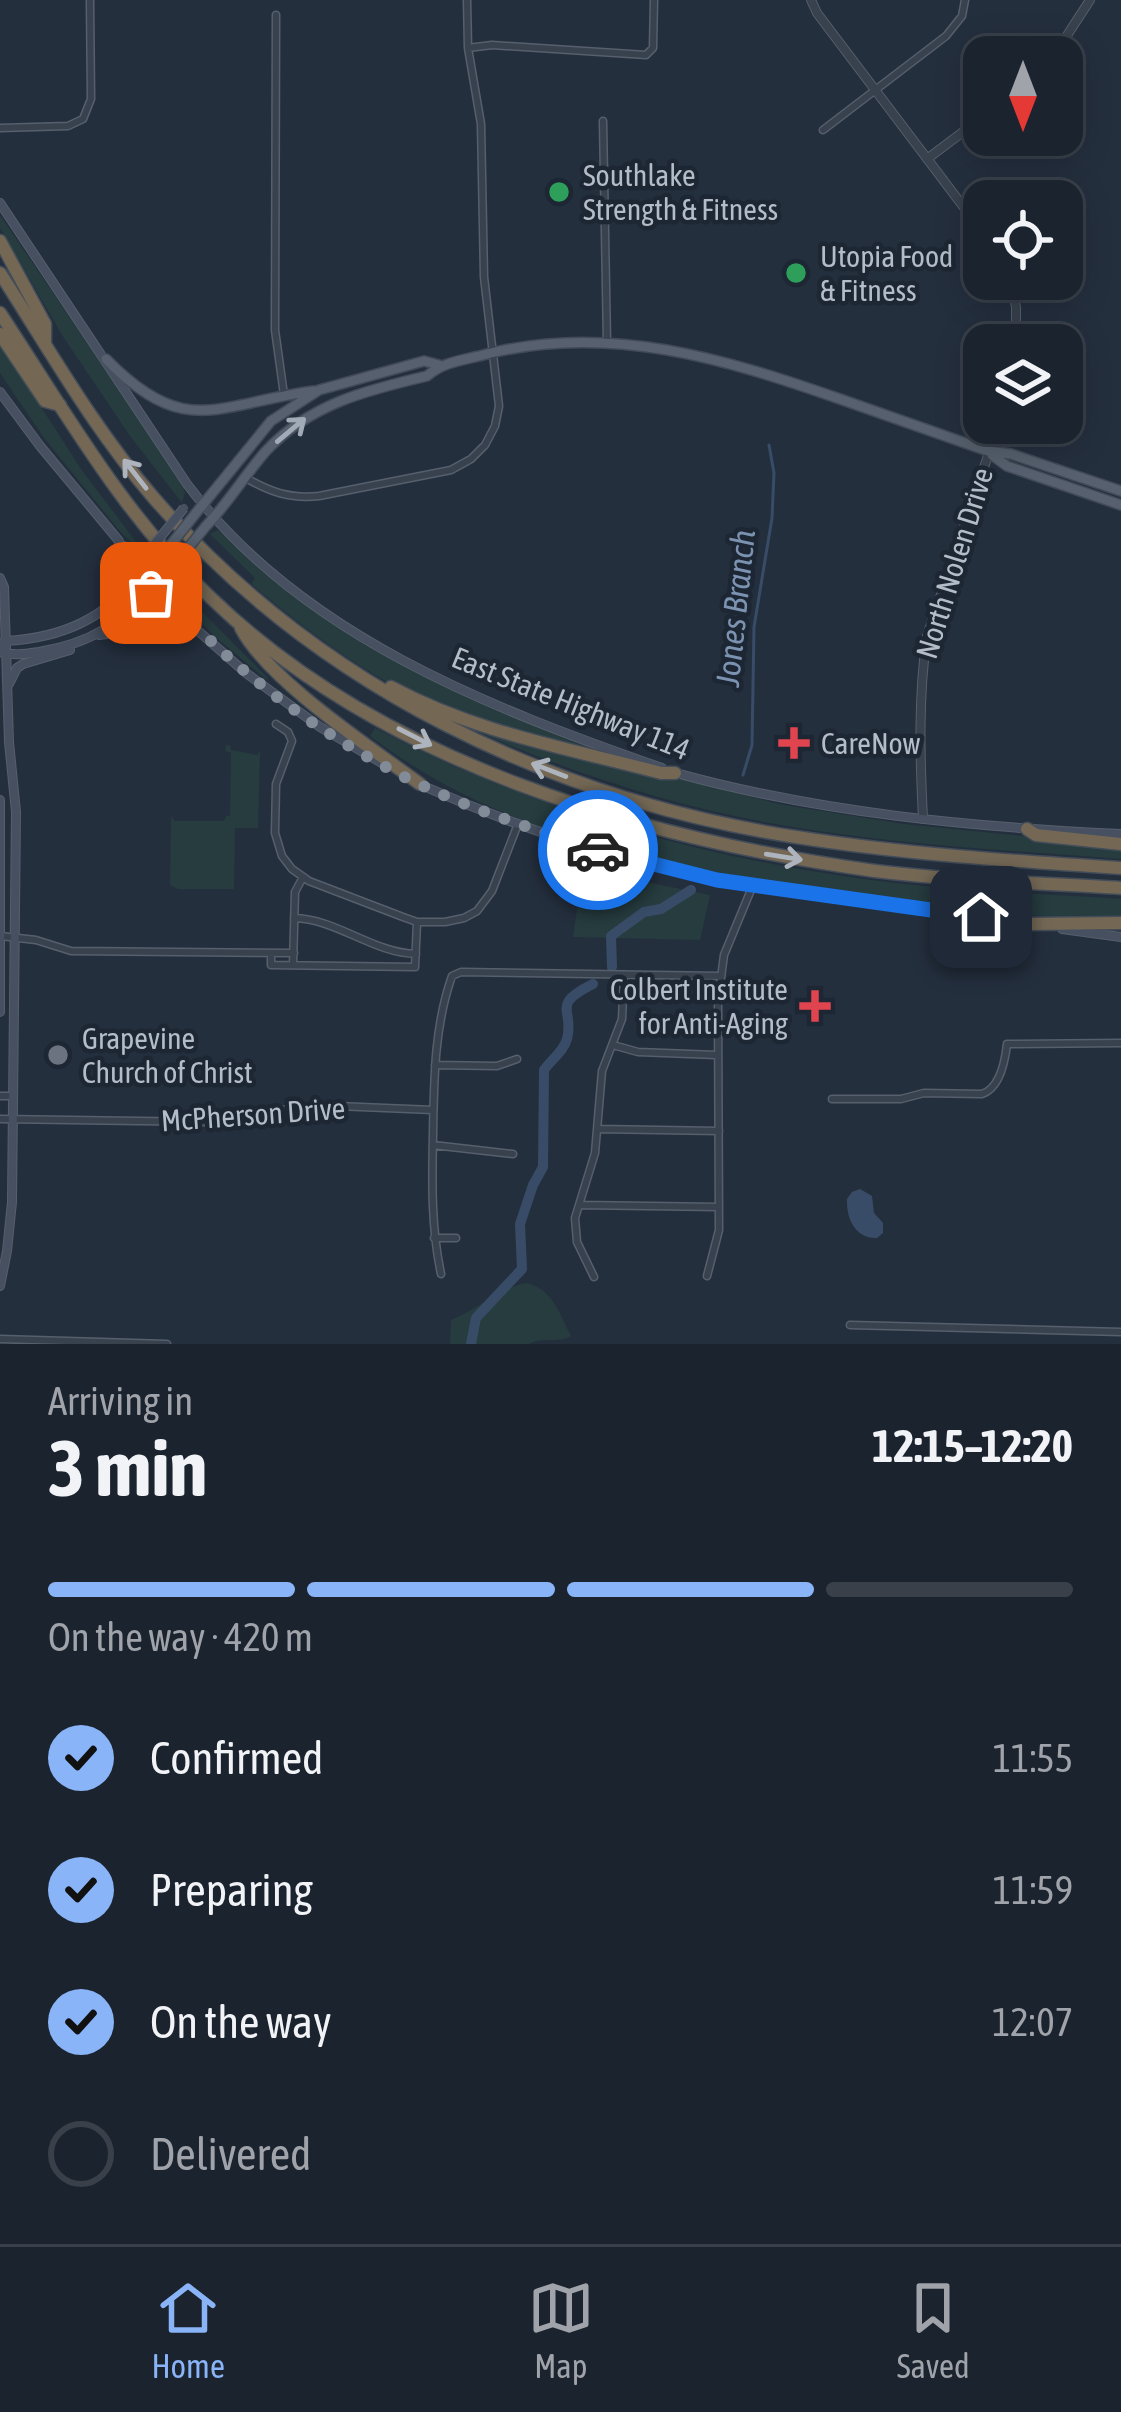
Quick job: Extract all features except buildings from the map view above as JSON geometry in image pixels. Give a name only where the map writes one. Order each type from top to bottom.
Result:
[{"type":"highway","points":[[0,241],[45,324],[45,343]]},
{"type":"highway","points":[[0,273],[148,492],[220,568],[288,627],[410,708],[492,749],[595,788],[677,812],[792,837],[912,853],[1121,868]]},
{"type":"highway","points":[[0,313],[131,512],[213,601],[284,658],[370,713],[478,768],[573,804],[770,855],[880,871],[1121,889]]},
{"type":"highway","points":[[0,334],[45,401],[61,405]]},
{"type":"highway","points":[[238,621],[250,645],[297,688],[420,784]]},
{"type":"highway","points":[[288,627],[419,702],[477,725],[661,773],[675,772]]},
{"type":"highway","points":[[1027,829],[1036,835],[1121,844]]},
{"type":"highway","points":[[1026,924],[1121,923]]},
{"type":"main road","name":"East State Highway 114","points":[[0,203],[210,522],[359,635],[493,704],[675,772],[795,802],[923,819],[1121,834]]},
{"type":"main road","points":[[7,692],[23,664],[68,652],[123,619],[160,582],[275,442],[312,413],[349,396],[427,376],[439,366],[493,352],[608,343],[725,361],[988,452],[1011,454],[1121,491]]},
{"type":"main road","points":[[106,359],[160,403],[215,411],[319,390],[424,361],[439,366]]},
{"type":"main road","points":[[271,421],[319,390]]},
{"type":"main road","points":[[0,392],[128,550],[148,551],[184,508],[187,484]]},
{"type":"main road","points":[[3,648],[92,619],[118,602],[149,571],[271,421],[284,395]]},
{"type":"main road","points":[[988,452],[1007,466],[1121,505]]},
{"type":"main road","points":[[119,541],[120,549],[160,582],[188,622],[320,727],[420,784],[518,824],[717,880],[1121,937]]},
{"type":"main road","points":[[0,578],[16,812],[12,1178],[0,1286]]},
{"type":"main road","points":[[97,635],[115,634],[137,618],[151,615],[188,622]]},
{"type":"main road","points":[[3,648],[52,650],[83,642]]},
{"type":"main road","points":[[0,800],[0,1013]]},
{"type":"main road","points":[[2,814],[16,812]]},
{"type":"street","points":[[0,128],[68,126],[83,119],[91,99],[90,0]]},
{"type":"street","points":[[246,478],[275,493],[308,497],[429,476],[462,465],[485,445],[495,426],[499,392],[484,278],[481,124],[468,48],[467,0]]},
{"type":"street","points":[[468,48],[492,45],[646,55],[653,48],[654,0]]},
{"type":"street","points":[[811,0],[963,206]]},
{"type":"street","points":[[823,130],[946,36],[962,16],[965,0]]},
{"type":"street","points":[[1067,36],[1090,0]]},
{"type":"street","points":[[276,16],[275,330],[284,395]]},
{"type":"street","points":[[603,121],[608,343]]},
{"type":"street","points":[[927,159],[963,132]]},
{"type":"street","name":"North Nolen Drive","points":[[923,819],[921,673],[927,636],[991,444]]},
{"type":"street","points":[[276,724],[292,741],[277,779],[276,838],[286,863],[303,878],[417,922],[454,921],[477,910],[492,891],[518,824]]},
{"type":"street","points":[[293,965],[296,892],[303,878]]},
{"type":"street","points":[[707,1276],[718,1239],[720,976],[729,938],[753,885]]},
{"type":"street","points":[[295,918],[401,954],[416,954]]},
{"type":"street","points":[[272,953],[271,965],[415,967],[417,922]]},
{"type":"street","points":[[0,936],[71,951],[294,953]]},
{"type":"street","points":[[440,1274],[434,1238],[435,1065],[454,975],[720,976]]},
{"type":"street","points":[[594,1277],[577,1242],[575,1218],[595,1153],[602,1071],[622,1018],[624,975]]},
{"type":"street","points":[[0,1013],[14,1014]]},
{"type":"street","points":[[832,1099],[982,1094],[996,1085],[1007,1044],[1121,1043]]},
{"type":"street","points":[[613,1045],[638,1052],[718,1055]]},
{"type":"street","points":[[435,1065],[497,1066],[517,1059]]},
{"type":"street","points":[[0,1096],[13,1096]]},
{"type":"street","name":"McPherson Drive","points":[[0,1119],[209,1122],[313,1105],[434,1109]]},
{"type":"street","points":[[598,1130],[718,1131]]},
{"type":"street","points":[[433,1145],[513,1154]]},
{"type":"street","points":[[0,1178],[12,1178]]},
{"type":"street","points":[[577,1205],[719,1207]]},
{"type":"street","points":[[434,1238],[456,1238]]},
{"type":"street","points":[[850,1325],[1121,1332]]},
{"type":"street","points":[[0,1339],[167,1344]]},
{"type":"green space","points":[[0,215],[178,476],[185,492],[182,503],[62,335],[0,228]]},
{"type":"green space","points":[[0,343],[81,469],[137,543],[123,535],[44,438],[0,373]]},
{"type":"green space","points":[[218,530],[303,599],[394,657],[591,751],[482,722],[380,678],[313,634],[251,584],[255,578],[210,534]]},
{"type":"green space","points":[[172,582],[268,678],[267,680],[170,591]]},
{"type":"green space","points":[[459,721],[778,804],[904,824],[1121,846],[1121,859],[897,841],[724,814],[569,768]]},
{"type":"green space","points":[[375,728],[552,805],[675,842],[864,879],[1121,899],[1121,922],[802,886],[607,848],[483,804],[370,736]]},
{"type":"green space","points":[[226,745],[257,755],[260,751],[258,828],[235,828],[234,889],[178,889],[170,885],[171,816],[175,821],[224,821],[230,816],[231,753],[225,751]]},
{"type":"green space","points":[[583,869],[710,895],[700,940],[573,937]]},
{"type":"green space","points":[[526,1283],[549,1296],[571,1336],[529,1344],[450,1344],[451,1320]]},
{"type":"water","points":[[860,1189],[872,1196],[874,1213],[883,1223],[883,1233],[877,1238],[858,1231],[848,1214],[847,1199]]},
{"type":"waterway","name":"Jones Branch","points":[[743,775],[752,745],[754,627],[772,518],[774,473],[769,445]]},
{"type":"waterway","name":"Jones Branch","points":[[612,967],[611,936],[644,912],[661,909],[691,890]]},
{"type":"waterway","name":"Jones Branch","points":[[471,1344],[476,1318],[522,1269],[520,1224],[543,1167],[544,1070],[567,1039],[568,1003],[593,984]]},
{"type":"way so far","points":[[151,593],[158,586],[188,622],[246,673],[364,754],[445,796],[598,850]]},
{"type":"place","name":"Southlake Strength & Fitness","points":[[559,192]]},
{"type":"place","name":"Utopia Food & Fitness","points":[[796,273]]},
{"type":"place","name":"CareNow","points":[[794,743]]},
{"type":"place","name":"Colbert Institute for Anti-Aging","points":[[815,1006]]},
{"type":"place","name":"Grapevine Church of Christ","points":[[58,1055]]},
{"type":"route","points":[[598,850],[717,880],[981,917]]}]
